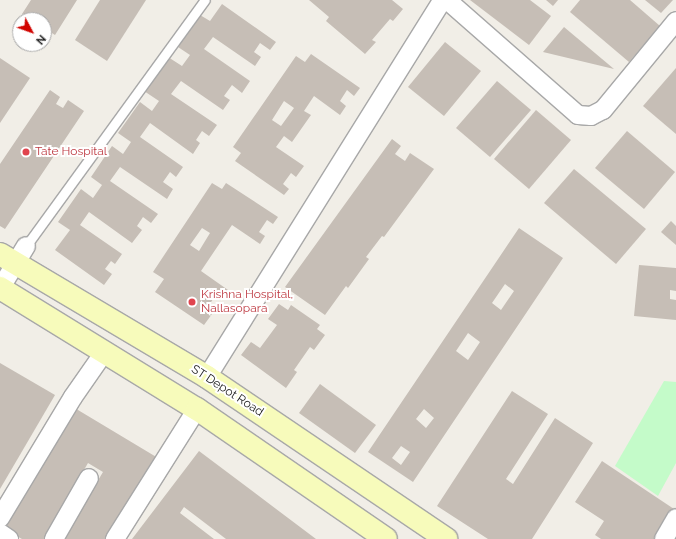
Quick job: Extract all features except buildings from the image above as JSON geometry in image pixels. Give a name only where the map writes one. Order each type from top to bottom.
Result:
[{"type":"street","points":[[207,377],[443,0]]},
{"type":"street","points":[[446,0],[578,115],[591,116],[603,110],[676,21]]},
{"type":"street","points":[[14,254],[0,289],[105,351],[197,409],[386,539]]},
{"type":"street","name":"ST Depot Road","points":[[14,254],[207,377],[446,539]]},
{"type":"street","points":[[0,518],[73,397],[105,351]]},
{"type":"street","points":[[115,539],[197,409]]},
{"type":"street","points":[[54,539],[89,478]]},
{"type":"street","points":[[664,539],[676,518]]},
{"type":"street","points":[[0,533],[9,539]]},
{"type":"lane","points":[[14,254],[204,0]]},
{"type":"green space","points":[[664,381],[676,382],[676,463],[658,496],[615,466]]},
{"type":"place","name":"Tate Hospital","points":[[26,152]]},
{"type":"place","name":"Krishna Hospital, Nallasopara","points":[[192,302]]}]
